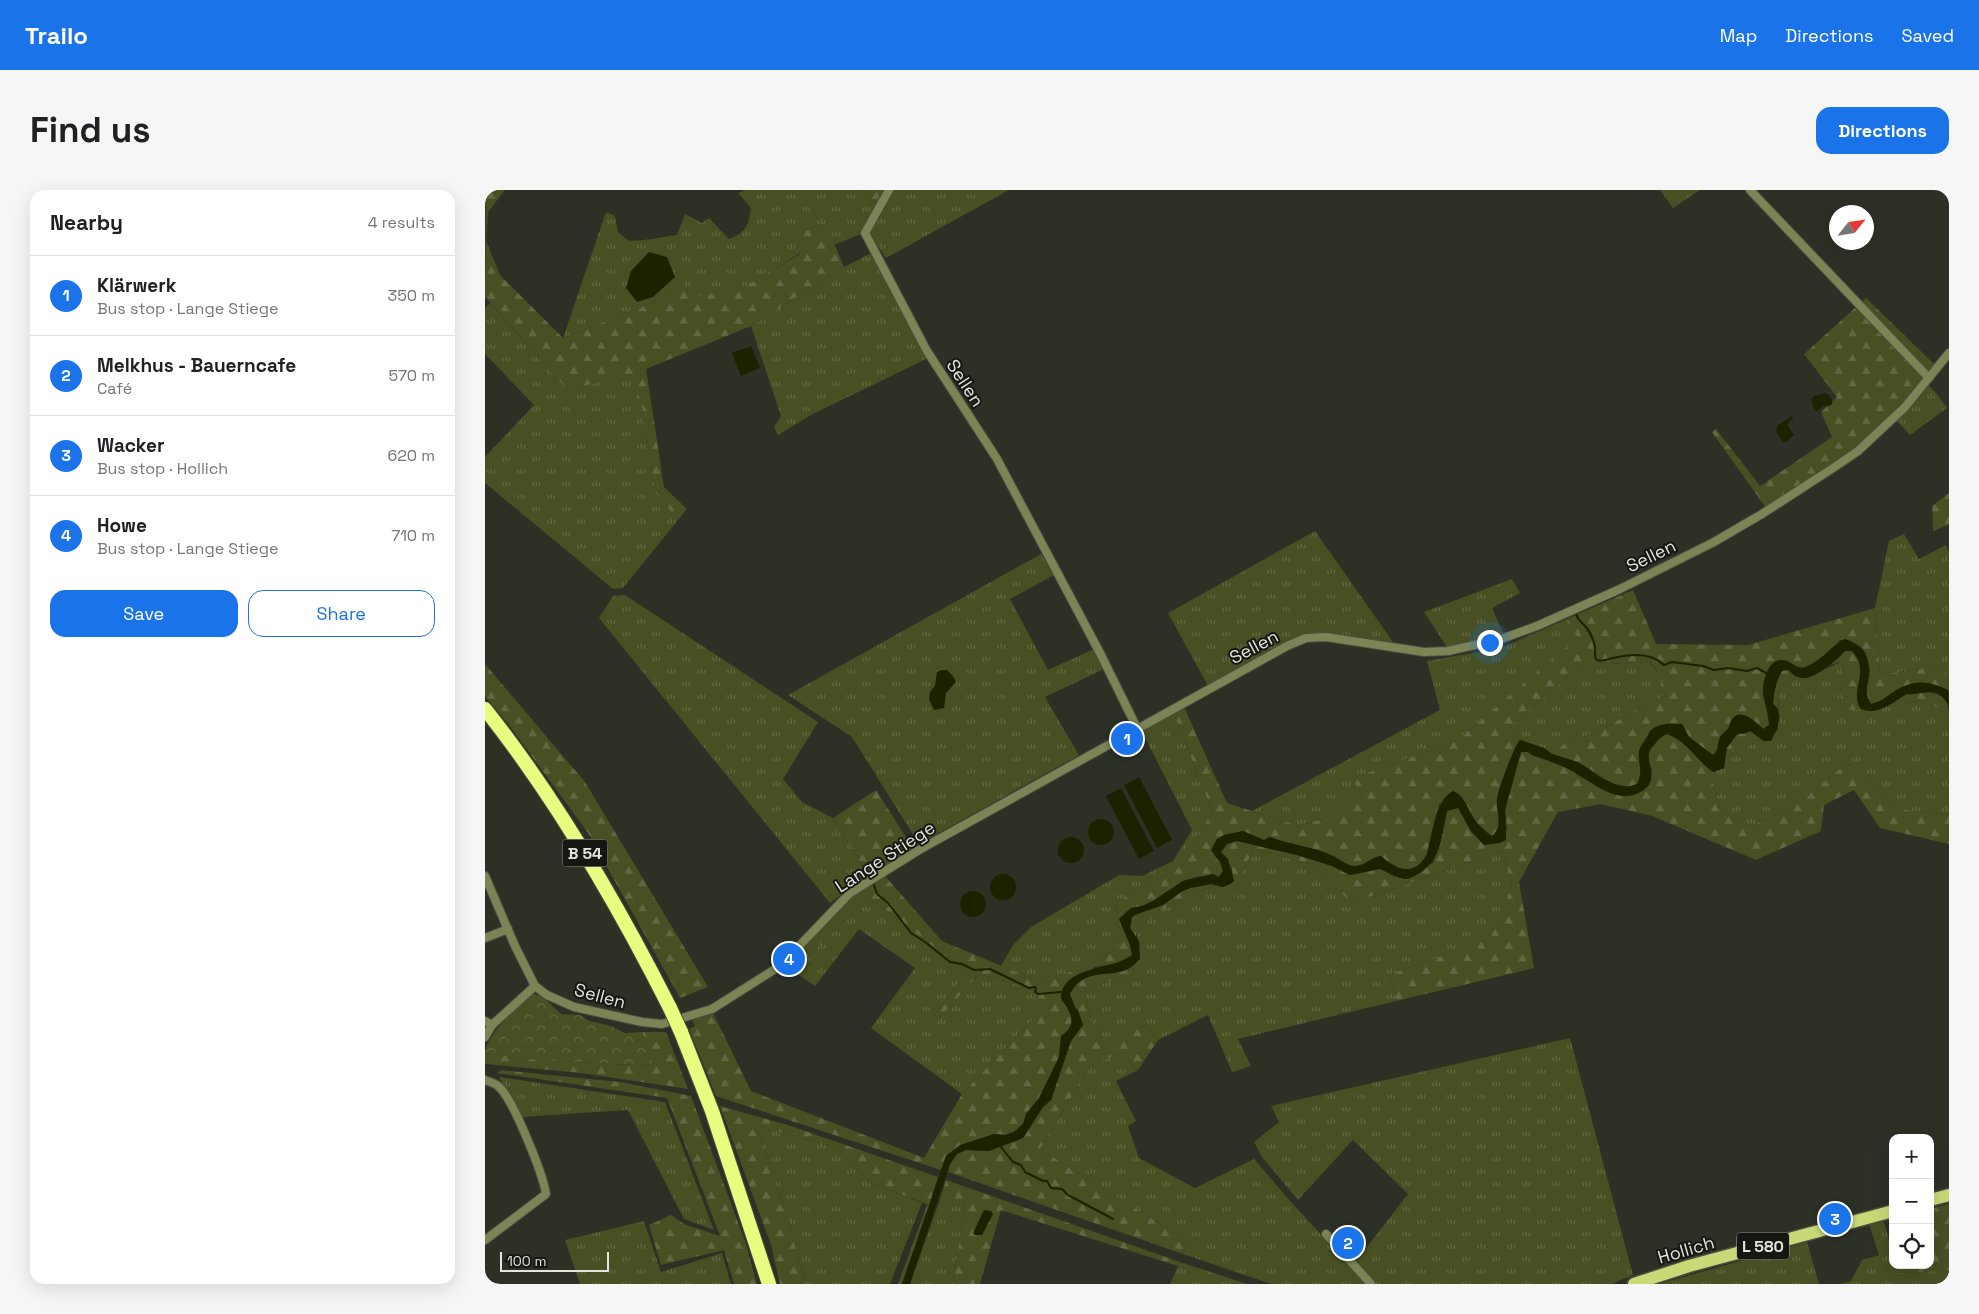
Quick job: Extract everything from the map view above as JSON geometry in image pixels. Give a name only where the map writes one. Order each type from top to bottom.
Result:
[{"type":"highway","name":"B 54","points":[[485,709],[538,781],[584,851],[626,923],[670,1008],[712,1111],[769,1284]]},
{"type":"main road","points":[[1934,1199],[1949,1195]]},
{"type":"main road","name":"Hollich","points":[[1634,1284],[1689,1266],[1889,1211]]},
{"type":"street","name":"Sellen","points":[[889,190],[865,233],[927,351],[997,459],[1100,653],[1137,728],[1305,638],[1326,637],[1424,652],[1477,645],[1501,639],[1537,626],[1697,550],[1762,514],[1858,451],[1905,407],[1949,353]]},
{"type":"street","points":[[1750,190],[1929,378]]},
{"type":"street","name":"Lange Stiege","points":[[662,1024],[712,1009],[780,966],[850,893],[919,850],[1137,728]]},
{"type":"street","points":[[485,876],[535,986],[489,1023],[485,1037]]},
{"type":"street","points":[[485,938],[508,929]]},
{"type":"street","name":"Sellen","points":[[535,986],[547,995],[574,1007],[642,1022],[662,1024]]},
{"type":"street","points":[[485,1080],[499,1086],[523,1128],[546,1194],[485,1240]]},
{"type":"street","points":[[1326,1234],[1371,1284]]},
{"type":"green space","points":[[486,190],[505,190],[488,212],[486,241],[500,275],[563,338],[654,302],[683,282],[695,297],[746,286],[800,254],[795,236],[825,222],[844,267],[751,326],[646,369],[664,487],[687,509],[678,520],[655,492],[637,373],[567,390],[485,297]]},
{"type":"green space","points":[[746,190],[861,190],[877,206],[861,234],[834,245],[825,222],[796,236],[800,253],[746,287],[695,297],[682,283],[654,302],[563,338],[606,212],[615,216],[618,232],[631,241],[677,235],[685,214],[702,223],[709,218],[729,239],[740,234],[746,228],[751,208],[738,193]]},
{"type":"green space","points":[[861,190],[885,190],[877,206]]},
{"type":"green space","points":[[893,190],[1009,190],[886,258],[869,233]]},
{"type":"green space","points":[[1660,190],[1700,190],[1673,208]]},
{"type":"green space","points":[[871,253],[928,358],[813,414],[778,435],[774,427],[781,416],[751,326],[844,267]]},
{"type":"green space","points":[[1866,298],[1934,364],[1902,404],[1854,449],[1766,508],[1712,432],[1716,429],[1760,486],[1832,437],[1821,412],[1837,397],[1804,354]]},
{"type":"green space","points":[[490,303],[567,390],[637,372],[655,492],[678,520],[623,588],[613,589],[485,483],[485,457],[534,405],[485,354],[485,308]]},
{"type":"green space","points":[[1927,384],[1947,408],[1910,435],[1896,420]]},
{"type":"green space","points":[[1949,493],[1949,525],[1933,531],[1932,506]]},
{"type":"green space","points":[[1315,531],[1398,649],[1326,635],[1293,640],[1208,686],[1168,613]]},
{"type":"green space","points":[[1904,534],[1919,559],[1946,545],[1949,552],[1949,675],[1937,666],[1880,675],[1875,608],[1889,541]]},
{"type":"green space","points":[[1041,554],[1054,575],[1010,599],[1048,670],[1094,649],[1104,669],[1045,697],[1079,755],[919,844],[852,737],[788,695]]},
{"type":"green space","points":[[1512,579],[1520,593],[1492,608],[1504,635],[1448,649],[1424,612]]},
{"type":"green space","points":[[1633,590],[1656,644],[1748,645],[1875,608],[1880,675],[1937,666],[1949,675],[1949,692],[1948,690],[1896,690],[1883,700],[1871,704],[1867,695],[1867,656],[1863,649],[1854,643],[1840,640],[1822,657],[1805,667],[1800,668],[1786,660],[1763,691],[1769,725],[1763,729],[1758,724],[1731,720],[1729,727],[1719,739],[1717,752],[1713,755],[1689,737],[1682,724],[1650,731],[1640,748],[1640,773],[1637,784],[1621,786],[1614,784],[1579,763],[1552,754],[1562,745],[1604,729],[1631,712],[1661,699],[1661,676],[1650,661],[1607,664],[1593,662],[1569,676],[1510,726],[1520,740],[1510,759],[1498,794],[1499,824],[1492,836],[1476,822],[1459,795],[1439,804],[1427,854],[1417,866],[1411,868],[1399,868],[1381,856],[1353,866],[1323,852],[1270,837],[1264,840],[1243,831],[1224,835],[1214,855],[1220,862],[1223,871],[1219,877],[1199,876],[1183,881],[1153,901],[1131,908],[1119,919],[1130,945],[1132,955],[1118,963],[1094,967],[1061,1000],[1068,1009],[1071,1024],[1061,1036],[1059,1057],[1039,1098],[1026,1114],[1023,1124],[1014,1132],[1005,1135],[994,1134],[946,1156],[941,1170],[716,1096],[689,1029],[695,1026],[692,1020],[713,1013],[751,1091],[924,1158],[962,1094],[1042,1010],[1037,990],[979,974],[937,1021],[933,1018],[967,972],[868,897],[793,971],[785,966],[852,896],[885,876],[942,941],[1035,980],[1083,969],[1119,946],[1116,903],[1184,864],[1212,811],[1174,714],[1184,707],[1227,803],[1299,826],[1332,816],[1356,794],[1355,777],[1457,741],[1577,638],[1569,618]]},
{"type":"green space","points":[[625,595],[818,722],[783,779],[802,802],[833,818],[863,866],[902,842],[904,834],[913,849],[830,903],[599,618],[613,596]]},
{"type":"green space","points":[[1569,618],[1578,638],[1457,741],[1355,777],[1356,794],[1332,816],[1299,826],[1252,811],[1440,710],[1427,661],[1501,648]]},
{"type":"green space","points":[[1845,651],[1852,651],[1860,666],[1857,695],[1861,709],[1840,711],[1843,661],[1830,665]]},
{"type":"green space","points":[[1649,661],[1661,676],[1661,699],[1631,712],[1604,729],[1562,745],[1552,754],[1544,748],[1520,740],[1510,726],[1569,676],[1593,662],[1607,664]]},
{"type":"green space","points":[[1843,661],[1840,711],[1877,710],[1887,706],[1925,701],[1949,715],[1949,815],[1899,809],[1847,763],[1793,808],[1749,827],[1721,811],[1709,769],[1713,772],[1724,768],[1725,759],[1761,739],[1764,741],[1778,730],[1779,685],[1799,677],[1805,678]]},
{"type":"green space","points":[[485,664],[585,782],[708,987],[680,998],[588,833],[509,725],[485,696]]},
{"type":"green space","points":[[1788,669],[1794,676],[1799,677],[1779,685],[1778,709],[1773,704],[1778,679],[1782,671]]},
{"type":"green space","points":[[1907,693],[1936,694],[1944,698],[1949,715],[1925,701],[1887,706]]},
{"type":"green space","points":[[1174,714],[1212,811],[1184,864],[1116,903],[1119,946],[1083,969],[1035,980],[1001,966],[1013,945],[1031,927],[1119,875],[1142,876],[1173,861],[1192,830],[1141,730]]},
{"type":"green space","points":[[1750,731],[1761,739],[1725,759],[1726,748],[1736,735]]},
{"type":"green space","points":[[1667,734],[1679,739],[1709,769],[1721,811],[1749,827],[1793,808],[1847,763],[1899,809],[1949,815],[1949,844],[1880,828],[1854,790],[1824,805],[1821,831],[1756,860],[1652,816],[1601,804],[1558,812],[1519,882],[1534,968],[1396,1001],[1390,974],[1490,939],[1512,886],[1503,851],[1351,903],[1316,865],[1254,849],[1240,875],[1233,878],[1232,869],[1221,852],[1227,844],[1237,841],[1297,855],[1332,866],[1350,875],[1380,869],[1395,877],[1433,863],[1439,848],[1447,811],[1458,808],[1471,831],[1484,845],[1507,830],[1505,810],[1521,752],[1528,752],[1574,771],[1577,775],[1620,795],[1637,793],[1644,790],[1651,776],[1652,770],[1649,755],[1651,748],[1660,738]]},
{"type":"green space","points":[[876,790],[904,834],[902,842],[863,866],[833,818]]},
{"type":"green space","points":[[1254,849],[1316,865],[1351,903],[1503,851],[1512,886],[1490,940],[1390,974],[1396,1001],[1238,1039],[1251,1066],[1232,1072],[1208,1015],[1158,1040],[1146,1024],[1111,1046],[1092,1024],[1084,989],[1133,975],[1134,965],[1140,959],[1137,927],[1178,900],[1215,885],[1222,887],[1234,881],[1233,878],[1240,875]]},
{"type":"green space","points":[[1215,885],[1178,900],[1137,927],[1136,937],[1130,928],[1132,917],[1135,914],[1163,905],[1190,888]]},
{"type":"green space","points":[[868,897],[967,972],[933,1018],[937,1021],[979,974],[1037,990],[1042,1010],[962,1094],[871,1028],[915,968],[859,929],[815,986],[793,971]]},
{"type":"green space","points":[[1134,965],[1133,975],[1084,989],[1092,1024],[1111,1045],[1146,1024],[1158,1040],[1138,1070],[1120,1053],[1090,1066],[1040,1149],[1188,1241],[1183,1254],[948,1172],[950,1164],[957,1154],[966,1150],[989,1151],[1023,1138],[1043,1107],[1051,1100],[1071,1041],[1083,1025],[1070,994],[1085,979],[1127,970]]},
{"type":"green space","points":[[534,994],[542,996],[561,1014],[580,1015],[589,1021],[611,1026],[625,1033],[642,1032],[654,1066],[538,1060],[485,1053],[497,1029],[520,1004]]},
{"type":"green space","points":[[642,1032],[666,1032],[688,1089],[581,1073],[485,1064],[485,1053],[538,1060],[653,1066]]},
{"type":"green space","points":[[1570,1038],[1633,1275],[1611,1284],[1375,1284],[1356,1261],[1408,1194],[1353,1140],[1298,1200],[1262,1157],[1254,1142],[1279,1122],[1271,1106]]},
{"type":"green space","points":[[1120,1053],[1138,1070],[1116,1081],[1136,1121],[1128,1126],[1139,1158],[1195,1188],[1254,1159],[1367,1284],[1271,1284],[1183,1254],[1188,1241],[1040,1149],[1090,1066]]},
{"type":"green space","points":[[501,1070],[620,1082],[691,1096],[745,1241],[757,1284],[734,1284],[724,1250],[661,1265],[649,1225],[671,1215],[684,1224],[720,1236],[667,1098],[497,1073]]},
{"type":"green space","points":[[499,1077],[665,1102],[714,1230],[684,1219],[628,1110],[522,1117]]},
{"type":"green space","points":[[720,1106],[788,1125],[938,1177],[929,1205],[870,1183],[838,1148],[756,1125],[789,1224],[806,1284],[780,1284],[771,1245]]},
{"type":"green space","points":[[756,1125],[838,1148],[870,1183],[922,1203],[890,1284],[806,1284],[789,1224]]},
{"type":"green space","points":[[946,1180],[1180,1262],[1178,1266],[1001,1210],[980,1284],[953,1284],[965,1204],[954,1198],[939,1202]]},
{"type":"green space","points":[[954,1197],[965,1204],[953,1284],[910,1284],[939,1202]]},
{"type":"green space","points":[[1949,1204],[1949,1270],[1898,1273],[1897,1269],[1934,1269],[1934,1208]]},
{"type":"green space","points":[[927,1205],[929,1205],[902,1284],[898,1284]]},
{"type":"green space","points":[[644,1221],[661,1272],[722,1253],[731,1284],[580,1284],[565,1240]]},
{"type":"green space","points":[[1884,1222],[1889,1240],[1889,1269],[1897,1269],[1898,1273],[1949,1270],[1949,1284],[1840,1284],[1851,1281],[1862,1260],[1879,1255],[1869,1224]]},
{"type":"green space","points":[[1807,1242],[1819,1284],[1659,1284]]},
{"type":"green space","points":[[1180,1262],[1247,1284],[1170,1284]]},
{"type":"shaded area","points":[[649,252],[667,257],[675,277],[653,297],[637,302],[626,288],[631,271]]},
{"type":"shaded area","points":[[751,346],[760,368],[741,376],[732,353]]},
{"type":"shaded area","points":[[1826,393],[1832,399],[1832,404],[1823,406],[1817,411],[1811,400],[1814,396]]},
{"type":"shaded area","points":[[1792,416],[1793,418],[1787,424],[1794,435],[1786,442],[1783,442],[1776,432],[1777,426]]},
{"type":"shaded area","points":[[1845,639],[1861,648],[1867,658],[1870,670],[1867,694],[1871,704],[1902,687],[1915,683],[1928,683],[1948,690],[1949,706],[1939,695],[1930,692],[1907,694],[1891,704],[1873,711],[1861,709],[1857,695],[1860,666],[1858,659],[1852,651],[1845,651],[1826,668],[1810,677],[1800,678],[1788,670],[1782,671],[1778,679],[1773,704],[1779,712],[1779,721],[1771,741],[1764,741],[1750,731],[1744,734],[1738,733],[1727,748],[1724,768],[1713,772],[1680,741],[1667,734],[1660,738],[1650,749],[1651,777],[1647,787],[1633,795],[1624,796],[1605,791],[1557,764],[1528,752],[1521,752],[1505,810],[1506,840],[1500,843],[1484,845],[1471,831],[1458,808],[1447,811],[1439,848],[1435,856],[1424,870],[1410,878],[1399,877],[1380,869],[1350,875],[1332,866],[1297,855],[1237,841],[1227,844],[1221,852],[1228,859],[1234,881],[1222,887],[1212,884],[1190,888],[1163,905],[1135,915],[1132,917],[1130,928],[1139,941],[1140,959],[1123,971],[1090,976],[1076,985],[1070,994],[1083,1025],[1071,1041],[1051,1100],[1043,1107],[1023,1138],[989,1151],[966,1150],[957,1154],[950,1164],[910,1284],[902,1284],[946,1156],[960,1145],[994,1134],[1005,1135],[1014,1132],[1023,1124],[1026,1114],[1039,1098],[1059,1057],[1061,1036],[1071,1027],[1070,1013],[1061,998],[1064,987],[1079,974],[1113,964],[1132,955],[1130,945],[1119,919],[1131,908],[1153,901],[1183,881],[1213,874],[1219,877],[1223,871],[1220,862],[1211,850],[1217,839],[1224,835],[1243,831],[1264,840],[1270,837],[1316,850],[1353,866],[1381,856],[1399,868],[1411,869],[1417,866],[1427,854],[1438,810],[1442,802],[1453,791],[1461,796],[1482,829],[1492,836],[1496,832],[1499,824],[1498,794],[1510,759],[1520,740],[1544,748],[1552,754],[1580,763],[1599,777],[1614,784],[1628,787],[1637,784],[1640,772],[1639,758],[1641,746],[1651,730],[1666,724],[1682,724],[1689,737],[1713,755],[1721,735],[1728,729],[1732,719],[1737,715],[1749,717],[1763,729],[1769,725],[1763,691],[1765,677],[1772,664],[1783,660],[1802,668],[1805,667],[1817,661]]},
{"type":"shaded area","points":[[947,670],[956,682],[946,693],[944,708],[934,710],[929,699],[930,692],[935,686],[937,672]]},
{"type":"shaded area","points":[[1139,777],[1172,840],[1157,848],[1124,785]]},
{"type":"shaded area","points":[[1121,788],[1154,851],[1139,859],[1106,796]]},
{"type":"shaded area","points":[[1101,819],[1110,823],[1114,832],[1110,841],[1101,845],[1092,841],[1088,832],[1092,823]]},
{"type":"shaded area","points":[[1071,837],[1080,841],[1084,850],[1080,859],[1071,863],[1062,859],[1058,850],[1062,841]]},
{"type":"shaded area","points":[[1003,874],[1012,878],[1016,887],[1012,896],[1003,900],[994,896],[990,887],[994,878]]},
{"type":"shaded area","points":[[973,891],[982,895],[986,904],[982,913],[973,917],[964,913],[960,904],[964,895]]},
{"type":"shaded area","points":[[984,1210],[991,1211],[993,1214],[982,1235],[975,1235],[973,1233]]},
{"type":"waterway","points":[[1576,613],[1578,619],[1588,629],[1592,637],[1597,660],[1604,661],[1611,658],[1640,655],[1653,658],[1664,665],[1672,662],[1703,666],[1714,670],[1728,668],[1747,671],[1757,668],[1768,674]]},
{"type":"waterway","points":[[874,885],[877,894],[888,903],[911,933],[950,962],[962,964],[974,970],[990,969],[1029,988],[1035,987],[1035,992],[1038,994],[1061,992]]},
{"type":"waterway","points":[[1001,1147],[1013,1162],[1021,1165],[1025,1172],[1043,1181],[1047,1181],[1051,1188],[1062,1189],[1068,1195],[1113,1219]]},
{"type":"place","name":"Klärwerk","points":[[1127,739]]},
{"type":"place","name":"Howe","points":[[789,959]]},
{"type":"place","name":"Wacker","points":[[1835,1219]]},
{"type":"place","name":"Melkhus - Bauerncafe","points":[[1348,1243]]}]
